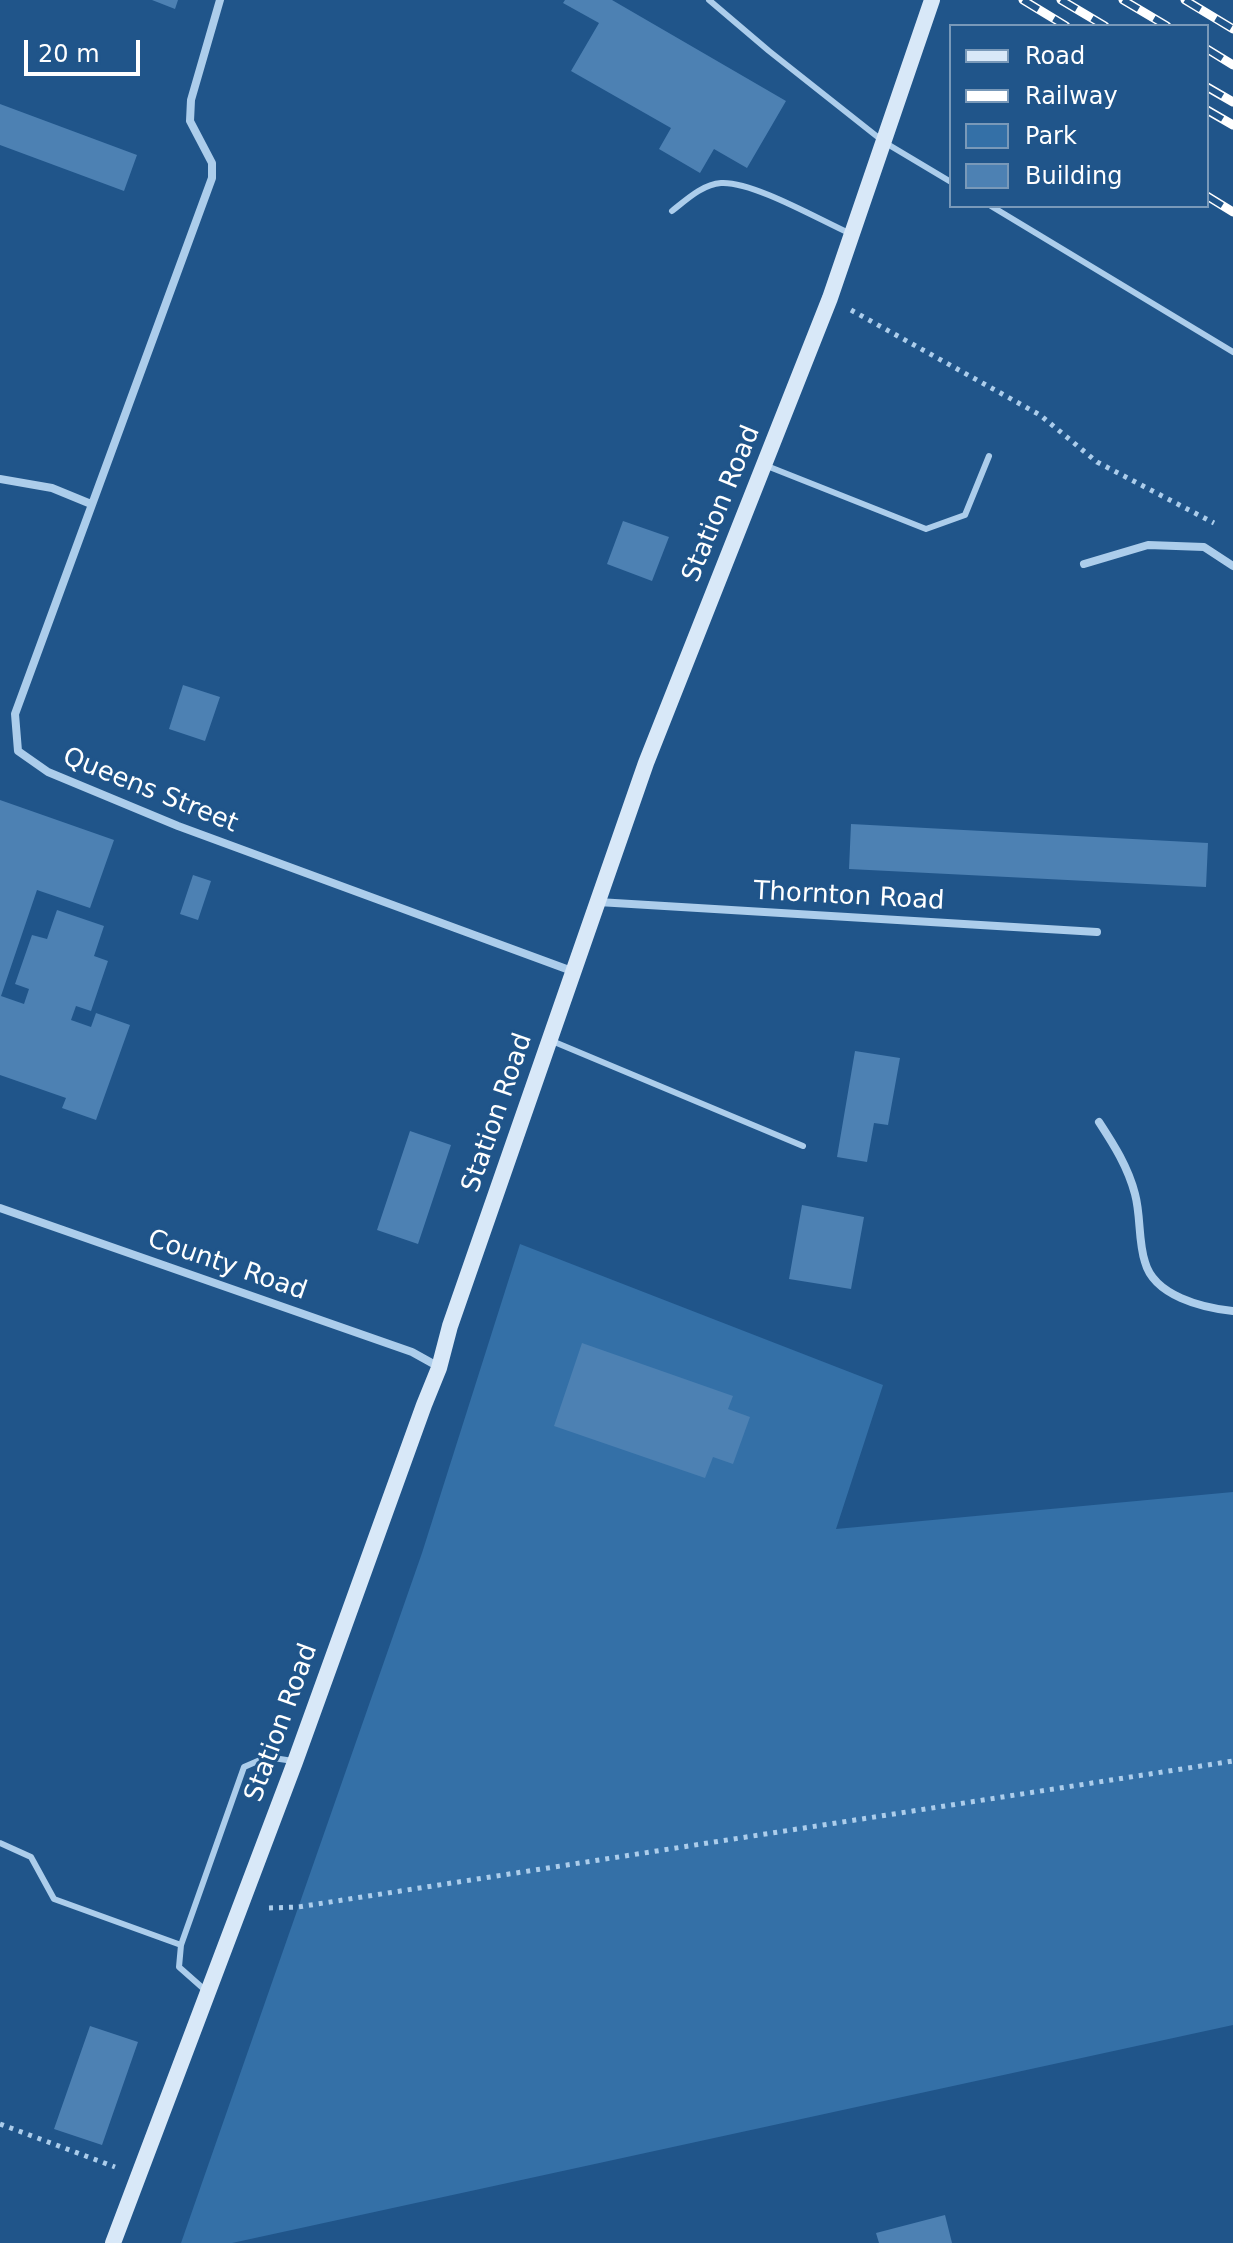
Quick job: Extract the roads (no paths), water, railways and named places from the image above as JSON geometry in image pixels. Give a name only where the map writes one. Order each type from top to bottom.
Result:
[{"type":"main road","name":"Station Road","points":[[113,2243],[295,1762],[439,1368],[450,1326],[646,763],[830,298],[932,0]]},
{"type":"street","name":"Queens Street","points":[[220,0],[191,100],[190,121],[212,163],[212,178],[15,714],[18,751],[48,772],[178,826],[572,971]]},
{"type":"street","points":[[0,479],[52,488],[91,504]]},
{"type":"street","points":[[1084,564],[1148,545],[1204,547],[1233,566]]},
{"type":"street","name":"Thornton Road","points":[[598,902],[1097,932]]},
{"type":"street","points":[[1099,1122],[1123,1158],[1135,1195],[1145,1265],[1161,1287],[1200,1306],[1233,1311]]},
{"type":"street","name":"County Road","points":[[0,1208],[412,1352],[439,1368]]},
{"type":"lane","points":[[709,0],[884,142],[949,181]]},
{"type":"lane","points":[[672,211],[692,195],[718,183],[746,186],[852,234]]},
{"type":"lane","points":[[994,208],[1233,352]]},
{"type":"lane","points":[[764,464],[926,529],[965,515],[989,456]]},
{"type":"lane","points":[[549,1039],[803,1146]]},
{"type":"lane","points":[[207,1993],[179,1967],[181,1945],[244,1767],[267,1757],[295,1762]]},
{"type":"lane","points":[[0,1843],[31,1857],[54,1899],[181,1945]]},
{"type":"railway","points":[[1023,0],[1063,24]]},
{"type":"railway","points":[[1061,0],[1102,24]]},
{"type":"railway","points":[[1123,0],[1164,24]]},
{"type":"railway","points":[[1185,0],[1233,29]]},
{"type":"railway","points":[[1209,50],[1233,65]]},
{"type":"railway","points":[[1209,88],[1233,102]]},
{"type":"railway","points":[[1209,111],[1233,125]]},
{"type":"railway","points":[[1209,197],[1233,212]]}]
